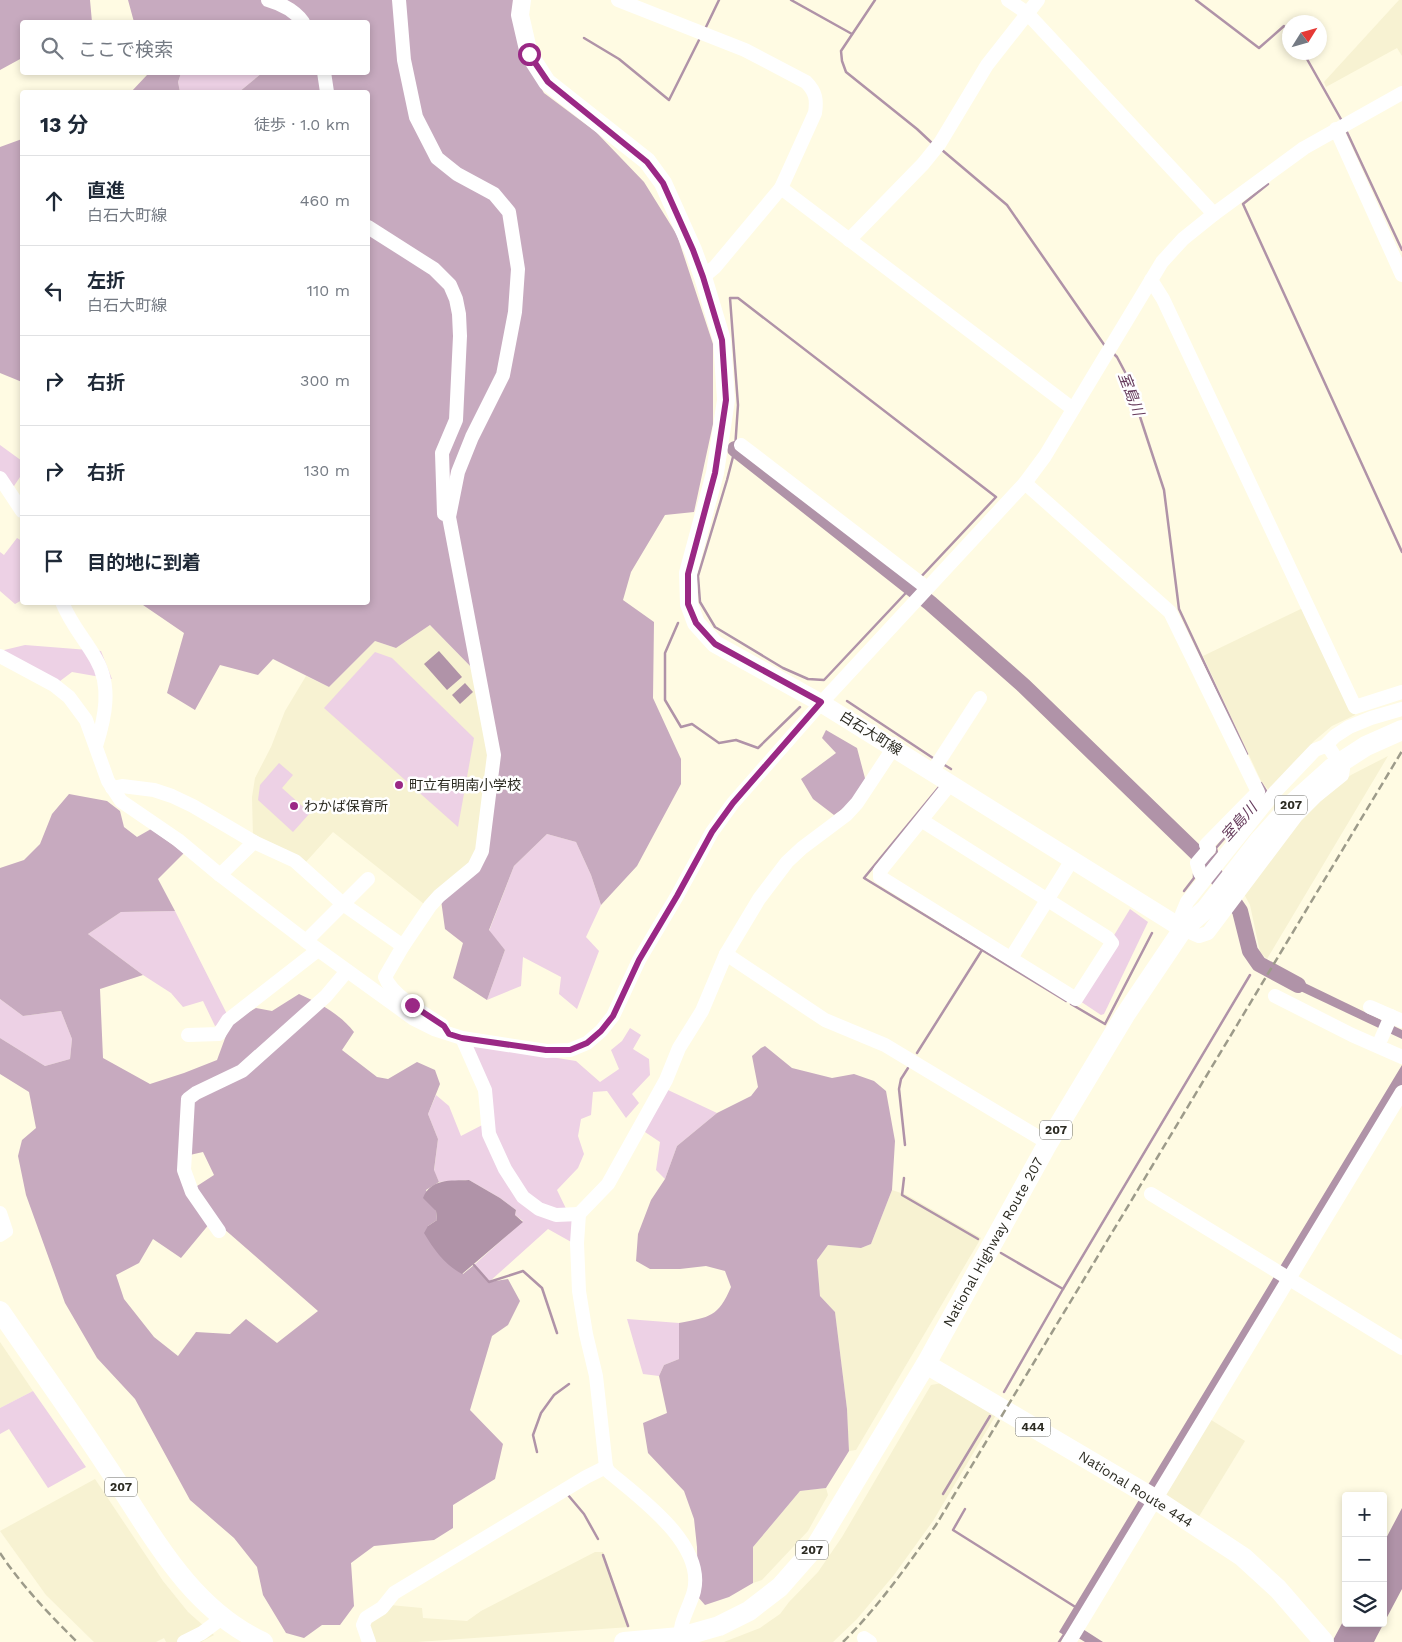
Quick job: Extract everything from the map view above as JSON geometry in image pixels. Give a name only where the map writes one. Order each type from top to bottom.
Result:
[{"type":"highway","name":"National Highway Route 207","points":[[624,1642],[680,1640],[719,1626],[749,1611],[780,1587],[816,1546],[926,1364],[1048,1143],[1126,1015],[1182,929],[1206,909],[1258,841],[1292,804],[1332,768],[1366,746],[1402,730]]},
{"type":"highway","name":"207","points":[[0,1310],[106,1464],[166,1556],[194,1592],[222,1618],[262,1642]]},
{"type":"highway","name":"National Route 444","points":[[926,1364],[1148,1495],[1243,1557],[1278,1589],[1324,1642]]},
{"type":"main road","name":"白石大町線","points":[[522,0],[520,16],[529,54],[548,82],[647,162],[663,183],[693,250],[722,340],[726,400],[715,473],[688,574],[688,604],[696,623],[715,644],[821,702],[894,748],[937,765],[951,784],[1182,929]]},
{"type":"street","points":[[268,0],[278,3],[298,14],[302,20]]},
{"type":"street","points":[[399,0],[404,60],[416,117],[437,158],[457,174],[494,194],[509,212],[518,269],[516,312],[503,375],[472,437],[458,472],[449,517],[494,755],[482,851],[474,867],[434,901],[387,971],[385,978],[387,984],[412,1005],[444,1026],[455,1036],[485,1090],[489,1134],[505,1169],[523,1198],[539,1210],[556,1215],[579,1214]]},
{"type":"street","points":[[618,0],[745,50],[806,82],[813,89],[817,102],[815,113],[781,188],[715,267],[703,277]]},
{"type":"street","points":[[1008,0],[1027,13],[1214,214]]},
{"type":"street","points":[[849,240],[923,164],[937,147],[987,65],[1038,0]]},
{"type":"street","points":[[324,75],[327,90]]},
{"type":"street","points":[[0,656],[54,685],[69,698],[86,720],[108,781],[122,801],[178,840],[306,941],[414,1019],[455,1036],[546,1050],[570,1050],[587,1043],[601,1031],[613,1016],[639,960],[712,832],[733,803],[821,702],[916,600],[921,584],[1025,483],[1045,456],[1162,262],[1183,240],[1214,214],[1304,148],[1402,93]]},
{"type":"street","points":[[1341,126],[1402,275]]},
{"type":"street","points":[[781,188],[1073,409]]},
{"type":"street","points":[[370,228],[434,269],[450,286],[456,299],[460,336],[456,420],[442,452],[443,513],[449,517]]},
{"type":"street","points":[[1151,280],[1163,299],[1355,707],[1402,692]]},
{"type":"street","points":[[741,445],[921,584]]},
{"type":"street","points":[[0,478],[20,508]]},
{"type":"street","points":[[1025,483],[1170,612],[1258,792],[1206,845],[1209,849],[1197,863],[1200,873],[1205,878]]},
{"type":"street","points":[[63,605],[69,619],[97,660],[106,684],[105,719],[96,746]]},
{"type":"street","points":[[937,765],[980,698]]},
{"type":"street","points":[[1325,746],[1330,749],[1343,769],[1342,774],[1296,816],[1208,933],[1199,936],[1182,929],[1182,914],[1187,902],[1276,791],[1315,750],[1325,746],[1335,736],[1349,727],[1402,709]]},
{"type":"street","points":[[680,1640],[685,1612],[694,1590],[691,1560],[686,1548],[658,1513],[609,1472],[606,1467],[596,1376],[578,1291],[577,1243],[579,1214],[608,1184],[666,1080],[679,1048],[702,1011],[726,954],[758,899],[787,862],[802,848],[846,815],[857,803],[894,748]]},
{"type":"street","points":[[922,820],[1108,938],[1112,943],[1076,999],[880,877],[880,871],[951,784]]},
{"type":"street","points":[[112,788],[122,786],[154,790],[172,796],[193,806],[254,842],[295,861],[343,904],[403,946]]},
{"type":"street","points":[[220,875],[254,842]]},
{"type":"street","points":[[1010,958],[1072,860]]},
{"type":"street","points":[[306,941],[368,879]]},
{"type":"street","points":[[188,1036],[219,1034],[228,1020],[318,950]]},
{"type":"street","points":[[726,954],[825,1020],[885,1046],[1048,1143]]},
{"type":"street","points":[[220,1230],[192,1192],[184,1170],[188,1099],[196,1093],[242,1071],[326,996],[347,971]]},
{"type":"street","points":[[1275,996],[1352,1035],[1402,1057]]},
{"type":"street","points":[[1370,1007],[1396,1018],[1381,1038]]},
{"type":"street","points":[[1361,1029],[1402,1048]]},
{"type":"street","points":[[1070,1640],[1148,1495],[1289,1279],[1402,1092]]},
{"type":"street","points":[[1151,1194],[1402,1348]]},
{"type":"street","points":[[0,1213],[6,1231],[0,1235]]},
{"type":"street","points":[[368,1642],[364,1626],[366,1618],[382,1608],[394,1593],[586,1477],[606,1467]]},
{"type":"street","points":[[184,1642],[202,1633],[222,1618]]},
{"type":"shaded area","points":[[0,0],[90,0],[92,20],[20,20],[20,59],[0,70]]},
{"type":"shaded area","points":[[128,0],[515,0],[513,14],[520,53],[544,93],[596,132],[644,182],[677,235],[713,344],[713,424],[694,512],[665,515],[631,572],[623,600],[654,622],[653,698],[681,759],[681,784],[637,866],[601,905],[591,875],[576,842],[547,834],[514,866],[489,930],[505,950],[487,1000],[453,978],[463,943],[445,929],[441,900],[471,865],[477,849],[489,755],[474,670],[430,625],[396,648],[375,641],[329,687],[273,659],[258,675],[220,665],[195,710],[167,693],[184,633],[143,605],[370,605],[370,90],[241,90],[260,75],[370,75],[370,20],[133,20]]},
{"type":"shaded area","points":[[1399,0],[1402,0],[1402,56],[1397,48],[1326,87],[1324,82]]},
{"type":"shaded area","points":[[147,75],[180,75],[178,82],[180,90],[133,90]]},
{"type":"shaded area","points":[[180,75],[260,75],[241,90],[180,90],[178,82]]},
{"type":"shaded area","points":[[20,140],[20,381],[0,373],[0,147]]},
{"type":"shaded area","points":[[0,445],[20,460],[20,477],[12,489],[0,473]]},
{"type":"shaded area","points":[[17,538],[20,540],[20,601],[15,604],[0,591],[0,552],[4,555]]},
{"type":"shaded area","points":[[1305,607],[1355,715],[1332,726],[1314,741],[1270,792],[1261,781],[1203,656]]},
{"type":"shaded area","name":"町立有明南小学校","points":[[430,625],[474,670],[489,755],[477,849],[471,865],[424,904],[333,832],[305,863],[253,838],[252,797],[255,778],[271,747],[285,711],[306,676],[329,687],[375,641],[396,648]]},
{"type":"shaded area","points":[[25,645],[101,651],[112,679],[72,672],[60,681],[0,651]]},
{"type":"shaded area","points":[[439,651],[462,677],[447,690],[424,664]]},
{"type":"shaded area","points":[[375,652],[392,658],[474,738],[458,827],[324,708]]},
{"type":"shaded area","points":[[465,683],[473,692],[460,704],[452,695]]},
{"type":"shaded area","points":[[826,730],[857,748],[866,782],[852,802],[834,815],[813,799],[801,779],[836,753],[822,738]]},
{"type":"shaded area","points":[[1388,756],[1267,959],[1260,952],[1250,905],[1244,894],[1297,822],[1319,800],[1351,775]]},
{"type":"shaded area","points":[[279,763],[293,775],[282,788],[310,813],[293,832],[258,800],[260,785]]},
{"type":"shaded area","points":[[69,794],[107,801],[120,811],[124,827],[137,837],[151,829],[184,853],[158,879],[175,911],[121,912],[88,934],[143,975],[100,989],[103,1058],[150,1084],[184,1073],[217,1060],[231,1022],[256,1008],[272,1011],[299,994],[329,1010],[354,1032],[342,1050],[377,1077],[388,1079],[417,1062],[435,1070],[440,1084],[428,1114],[438,1139],[434,1170],[439,1182],[426,1190],[436,1211],[437,1220],[428,1226],[463,1274],[474,1265],[489,1282],[508,1279],[520,1301],[508,1325],[492,1336],[470,1410],[503,1444],[495,1479],[453,1505],[453,1528],[434,1540],[374,1546],[351,1563],[354,1606],[340,1625],[322,1625],[304,1638],[286,1633],[263,1595],[257,1567],[234,1538],[190,1500],[135,1399],[97,1358],[65,1303],[26,1195],[18,1156],[22,1140],[36,1128],[29,1092],[0,1074],[0,1038],[45,1066],[70,1059],[72,1039],[61,1011],[23,1016],[0,999],[0,868],[24,860],[40,844],[52,814]],"holes":[[[203,1152],[214,1175],[194,1188],[181,1157]],[[215,1217],[223,1228],[318,1311],[277,1343],[246,1319],[230,1334],[196,1332],[178,1356],[154,1337],[124,1299],[116,1275],[139,1263],[153,1239],[181,1258]]]},
{"type":"shaded area","points":[[547,834],[576,842],[591,875],[601,905],[586,937],[599,951],[577,1009],[559,994],[561,977],[523,957],[521,986],[487,1000],[505,950],[489,931],[514,866]]},
{"type":"shaded area","points":[[1130,909],[1148,922],[1104,1014],[1101,1015],[1080,1001],[1113,937]]},
{"type":"shaded area","points":[[175,911],[231,1022],[215,1026],[203,1001],[183,1007],[171,993],[143,975],[88,934],[121,912]]},
{"type":"shaded area","points":[[1280,971],[1402,1030],[1402,1039],[1275,979]]},
{"type":"shaded area","points":[[0,999],[23,1016],[61,1011],[72,1039],[70,1059],[45,1066],[0,1038]]},
{"type":"shaded area","points":[[630,1028],[641,1035],[633,1049],[649,1059],[650,1075],[632,1094],[639,1103],[626,1118],[607,1091],[593,1092],[591,1115],[581,1119],[578,1136],[584,1154],[578,1168],[557,1190],[573,1223],[573,1243],[548,1229],[489,1282],[474,1265],[523,1221],[515,1215],[516,1210],[500,1198],[469,1180],[439,1182],[434,1171],[438,1139],[428,1114],[436,1095],[449,1106],[461,1136],[490,1121],[470,1044],[576,1061],[600,1082],[619,1069],[611,1050],[622,1041]]},
{"type":"shaded area","points":[[765,1046],[792,1068],[832,1078],[854,1074],[874,1081],[886,1091],[895,1141],[892,1190],[871,1244],[861,1248],[828,1245],[817,1260],[820,1296],[835,1312],[847,1409],[849,1451],[826,1488],[800,1491],[753,1547],[753,1583],[729,1597],[705,1605],[698,1597],[697,1547],[694,1519],[684,1491],[648,1453],[643,1423],[667,1413],[659,1376],[664,1365],[679,1359],[679,1323],[712,1314],[722,1304],[731,1287],[725,1271],[706,1266],[680,1269],[650,1269],[636,1261],[638,1234],[651,1200],[665,1179],[677,1146],[717,1113],[751,1096],[758,1087],[752,1056]]},
{"type":"shaded area","points":[[1402,1065],[1402,1085],[1075,1624],[1103,1642],[1085,1642],[1070,1633],[1067,1637],[1059,1632]]},
{"type":"shaded area","points":[[668,1090],[717,1113],[677,1146],[665,1179],[656,1170],[660,1142],[642,1130]]},
{"type":"shaded area","points":[[469,1180],[500,1198],[516,1210],[515,1215],[523,1222],[462,1274],[440,1256],[424,1233],[428,1226],[437,1220],[436,1211],[423,1198],[426,1192],[436,1184],[448,1181]]},
{"type":"shaded area","points":[[892,1190],[907,1195],[981,1238],[856,1450],[849,1451],[847,1409],[835,1312],[820,1296],[817,1260],[828,1245],[861,1248],[871,1244]]},
{"type":"shaded area","points":[[627,1319],[679,1323],[679,1359],[664,1365],[659,1376],[643,1374]]},
{"type":"shaded area","points":[[0,1342],[33,1391],[0,1408]]},
{"type":"shaded area","points":[[942,1383],[996,1415],[933,1521],[894,1575],[857,1619],[833,1642],[724,1642],[760,1628],[780,1614],[818,1572],[842,1537],[931,1385]]},
{"type":"shaded area","points":[[33,1391],[86,1467],[48,1488],[9,1429],[0,1434],[0,1408]]},
{"type":"shaded area","points":[[1208,1418],[1245,1441],[1198,1518],[1162,1495]]},
{"type":"shaded area","points":[[95,1479],[163,1581],[188,1612],[214,1635],[201,1642],[166,1642],[164,1638],[156,1642],[94,1642],[46,1595],[0,1531]]},
{"type":"shaded area","points":[[826,1488],[828,1495],[808,1531],[762,1580],[753,1583],[753,1547],[800,1491]]},
{"type":"shaded area","points":[[1402,1508],[1402,1589],[1387,1617],[1387,1537]]},
{"type":"shaded area","points":[[595,1552],[603,1552],[630,1627],[417,1642],[371,1642],[367,1623],[390,1605],[422,1608],[423,1618],[467,1621],[481,1611]]},
{"type":"shaded area","points":[[1342,1623],[1342,1627],[1382,1627],[1374,1642],[1332,1642]]},
{"type":"waterway","points":[[706,27],[719,0]]},
{"type":"waterway","points":[[791,0],[852,34]]},
{"type":"waterway","name":"室島川","points":[[875,0],[841,51],[846,72],[933,144]]},
{"type":"waterway","points":[[1196,0],[1259,48],[1282,28]]},
{"type":"waterway","points":[[584,38],[619,59],[669,100],[699,40]]},
{"type":"waterway","points":[[1308,60],[1342,121]]},
{"type":"waterway","points":[[1346,130],[1402,250]]},
{"type":"waterway","name":"室島川","points":[[942,150],[1007,205],[1105,346]]},
{"type":"waterway","points":[[1268,184],[1243,204],[1402,552]]},
{"type":"waterway","points":[[730,298],[738,298],[996,497],[824,680],[808,679],[783,668],[715,627],[700,602],[698,576],[735,449],[738,405],[730,298]]},
{"type":"waterway","name":"室島川","points":[[1113,353],[1126,374],[1164,490],[1179,609],[1247,754]]},
{"type":"waterway","name":"室島川","points":[[735,449],[930,603],[1024,686],[1207,863],[1240,911],[1250,951],[1259,964],[1298,985]]},
{"type":"waterway","points":[[678,623],[665,653],[665,700],[681,727],[692,724],[719,743],[736,740],[758,748],[800,707]]},
{"type":"waterway","points":[[847,701],[936,760]]},
{"type":"waterway","points":[[943,764],[951,769]]},
{"type":"waterway","name":"室島川","points":[[1261,783],[1266,791],[1263,795]]},
{"type":"waterway","points":[[917,1053],[982,950],[864,878],[939,787]]},
{"type":"waterway","name":"室島川","points":[[1207,863],[1217,853],[1216,848],[1249,810]]},
{"type":"waterway","points":[[1184,891],[1194,878],[1194,874]]},
{"type":"waterway","points":[[1071,1004],[1105,1024],[1152,933]]},
{"type":"waterway","points":[[982,950],[1066,1001]]},
{"type":"waterway","points":[[1063,1289],[1250,975]]},
{"type":"waterway","points":[[905,1145],[899,1089],[901,1079],[908,1068]]},
{"type":"waterway","points":[[904,1178],[902,1195],[978,1239]]},
{"type":"waterway","points":[[1001,1253],[1063,1289],[1004,1392]]},
{"type":"waterway","points":[[474,1265],[489,1282],[523,1271],[542,1288],[557,1333]]},
{"type":"waterway","points":[[537,1452],[533,1435],[541,1413],[554,1395],[569,1384]]},
{"type":"waterway","points":[[943,1494],[990,1416]]},
{"type":"waterway","points":[[568,1495],[584,1514],[598,1539]]},
{"type":"waterway","points":[[965,1509],[953,1530],[1077,1608]]},
{"type":"waterway","points":[[603,1555],[628,1626]]},
{"type":"waterway","points":[[1059,1642],[1065,1633]]},
{"type":"railway","points":[[843,1642],[881,1600],[936,1525],[1402,751]]},
{"type":"railway","points":[[0,1553],[46,1610],[77,1642]]},
{"type":"place","name":"町立有明南小学校","points":[[399,785]]},
{"type":"place","name":"わかば保育所","points":[[294,806]]},
{"type":"route","points":[[412,1005],[444,1026],[449,1034],[462,1038],[546,1050],[570,1050],[587,1043],[601,1031],[613,1016],[639,960],[712,832],[733,803],[821,702],[715,644],[696,623],[688,604],[688,574],[715,473],[726,400],[722,340],[693,250],[663,183],[647,162],[548,82],[529,54]]}]
